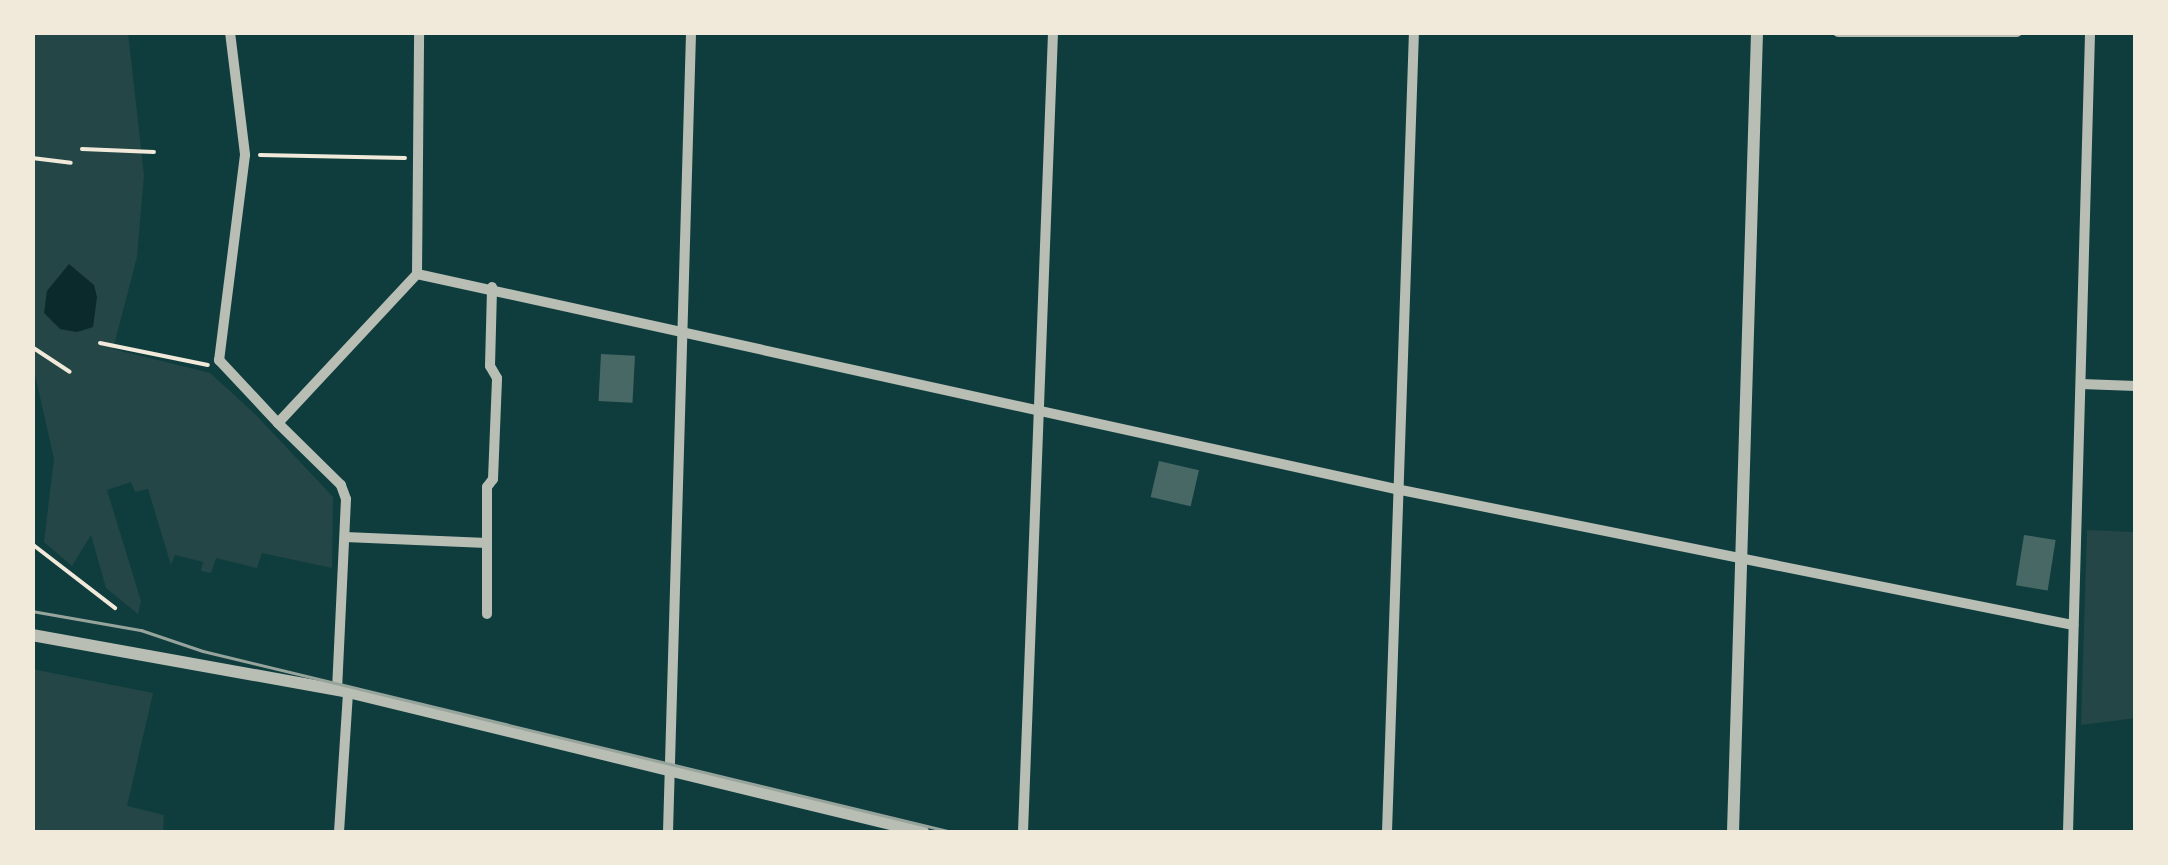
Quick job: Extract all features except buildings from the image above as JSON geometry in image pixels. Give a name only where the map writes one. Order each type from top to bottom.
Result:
[{"type":"street","points":[[230,32],[245,155],[219,360],[341,485],[344,537],[339,832]]},
{"type":"street","points":[[278,423],[417,274],[419,32]]},
{"type":"street","points":[[668,832],[690,32]]},
{"type":"street","points":[[1023,832],[1054,32]]},
{"type":"street","points":[[1386,832],[1414,32]]},
{"type":"street","points":[[1733,832],[1757,32]]},
{"type":"street","points":[[1838,32],[2018,32]]},
{"type":"street","points":[[2068,832],[2090,32]]},
{"type":"street","points":[[417,274],[492,287],[1396,490],[2073,626]]},
{"type":"street","points":[[487,614],[496,378],[490,366],[492,287]]},
{"type":"street","points":[[2080,384],[2136,386]]},
{"type":"street","points":[[344,537],[487,542]]},
{"type":"street","points":[[32,634],[343,691],[922,832]]},
{"type":"path","points":[[82,149],[154,152]]},
{"type":"path","points":[[245,155],[420,158]]},
{"type":"path","points":[[32,158],[72,164]]},
{"type":"path","points":[[100,343],[206,365],[219,360]]},
{"type":"path","points":[[32,347],[70,372]]},
{"type":"path","points":[[32,544],[115,608]]},
{"type":"shaded area","points":[[32,33],[128,33],[144,175],[137,257],[113,349],[210,373],[256,415],[333,497],[332,568],[262,553],[257,568],[216,558],[211,573],[201,571],[203,562],[175,555],[171,565],[148,489],[135,492],[131,482],[107,490],[141,601],[138,614],[106,588],[91,535],[72,566],[44,542],[54,459],[32,361]]},
{"type":"shaded area","points":[[69,264],[94,285],[97,297],[93,327],[77,332],[60,329],[44,313],[47,291]]},
{"type":"shaded area","points":[[2087,530],[2135,532],[2136,718],[2081,725]]},
{"type":"shaded area","points":[[32,669],[153,693],[127,806],[164,815],[163,832],[33,832]]},
{"type":"tram line","points":[[32,611],[141,630],[203,651],[952,832]]}]
